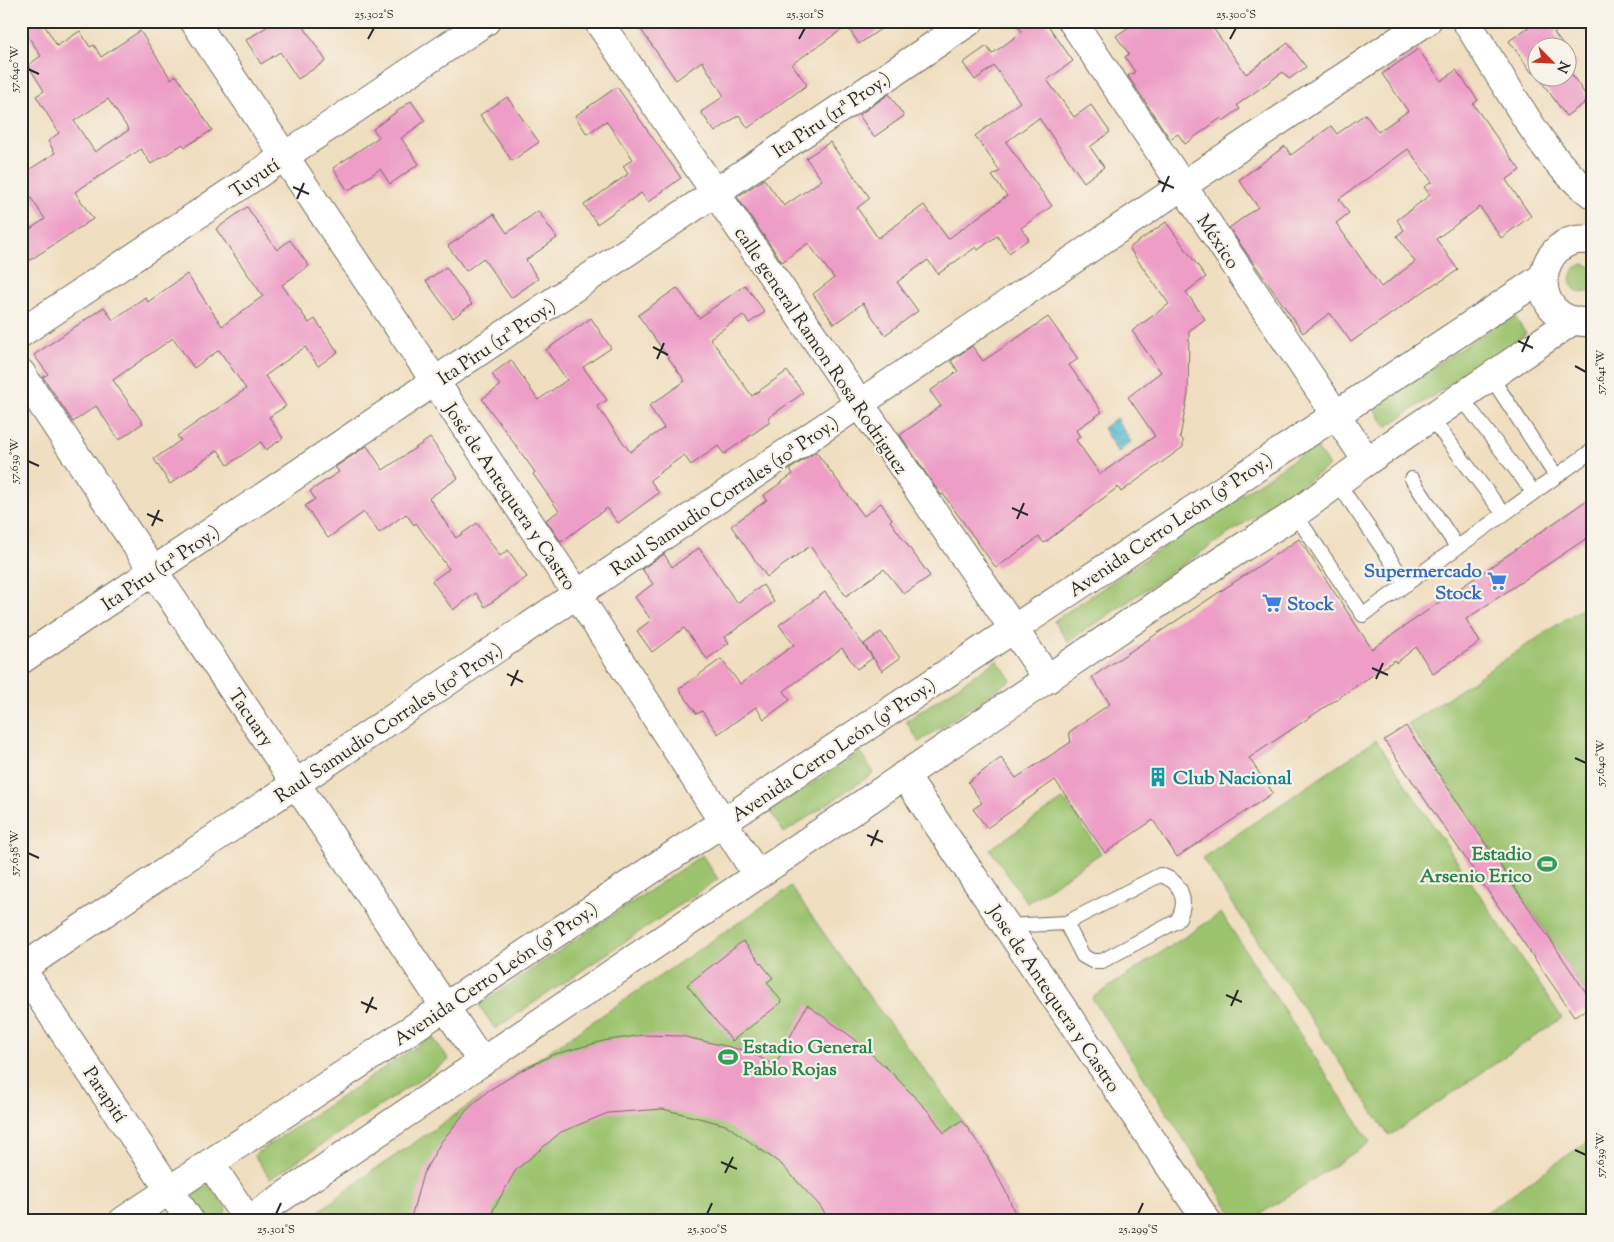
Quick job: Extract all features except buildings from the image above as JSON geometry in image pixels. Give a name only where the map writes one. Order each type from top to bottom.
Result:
[{"type":"street","name":"José de Antequera y Castro","points":[[194,21],[577,594],[757,875]]},
{"type":"street","name":"Tuyutí","points":[[21,333],[486,21]]},
{"type":"street","name":"calle general Ramon Rosa Rodriguez","points":[[598,21],[1048,679]]},
{"type":"street","name":"Ita Piru (11ª Proy.)","points":[[21,660],[970,21]]},
{"type":"street","name":"México","points":[[1072,21],[1367,461]]},
{"type":"street","name":"Raul Samudio Corrales (10ª Proy.)","points":[[22,969],[1428,21]]},
{"type":"street","points":[[1466,21],[1534,130],[1565,171],[1580,186],[1593,195]]},
{"type":"street","points":[[1591,237],[1572,242],[1560,248],[1547,264],[1543,277],[1545,296],[1550,305],[1564,318],[1581,322],[1593,345]]},
{"type":"street","name":"Avenida Cerro León (9ª Proy.)","points":[[122,1221],[1543,277]]},
{"type":"street","points":[[210,1162],[248,1221],[904,775],[1295,514],[1337,482],[1461,397],[1581,322]]},
{"type":"street","name":"Tacuary","points":[[21,372],[482,1062]]},
{"type":"street","name":"Jose de Antequera y Castro","points":[[904,775],[1207,1221]]},
{"type":"street","name":"Parapití","points":[[22,969],[190,1221]]},
{"type":"lane","points":[[1491,377],[1556,476]]},
{"type":"lane","points":[[1461,397],[1533,492]]},
{"type":"lane","points":[[1432,418],[1503,514]]},
{"type":"lane","points":[[1295,514],[1363,615],[1593,450]]},
{"type":"lane","points":[[1412,479],[1457,547]]},
{"type":"lane","points":[[1337,482],[1407,584]]},
{"type":"lane","points":[[1006,926],[1066,923],[1160,875],[1169,878],[1176,884],[1184,902],[1182,913],[1177,921],[1102,961],[1092,961],[1083,956],[1066,923]]},
{"type":"green space","points":[[1584,264],[1593,267],[1593,290],[1585,293],[1579,292],[1574,288],[1570,278],[1572,272],[1577,267]]},
{"type":"green space","points":[[1513,314],[1526,334],[1386,427],[1373,407]]},
{"type":"green space","points":[[1315,445],[1329,466],[1068,642],[1054,621]]},
{"type":"green space","name":"Estadio Arsenio Erico","points":[[1593,601],[1593,1003],[1408,724]]},
{"type":"green space","points":[[997,660],[1011,680],[919,742],[906,721]]},
{"type":"green space","points":[[1376,740],[1562,1018],[1389,1136],[1202,858]]},
{"type":"green space","points":[[860,752],[874,773],[784,833],[770,811]]},
{"type":"green space","points":[[1064,799],[1101,853],[1027,903],[990,849]]},
{"type":"green space","points":[[702,855],[718,879],[495,1029],[479,1005]]},
{"type":"green space","name":"Estadio General Pablo Rojas","points":[[791,887],[987,1156],[1007,1194],[1018,1221],[306,1221],[371,1172]]},
{"type":"green space","points":[[1221,913],[1370,1142],[1250,1221],[1237,1221],[1092,998]]},
{"type":"green space","points":[[432,1036],[449,1060],[270,1179],[254,1155]]},
{"type":"green space","points":[[1588,1141],[1593,1148],[1593,1221],[1474,1221]]},
{"type":"green space","points":[[209,1185],[227,1209],[220,1218],[210,1221],[202,1219],[192,1206],[192,1198],[196,1192]]},
{"type":"water","points":[[1116,418],[1131,442],[1118,453],[1103,428]]},
{"type":"place","name":"Supermercado Stock","points":[[1497,581]]},
{"type":"place","name":"Stock","points":[[1272,603]]},
{"type":"place","name":"Club Nacional","points":[[1158,777]]},
{"type":"place","name":"Estadio Arsenio Erico","points":[[1547,864]]},
{"type":"place","name":"Estadio General Pablo Rojas","points":[[728,1057]]}]
